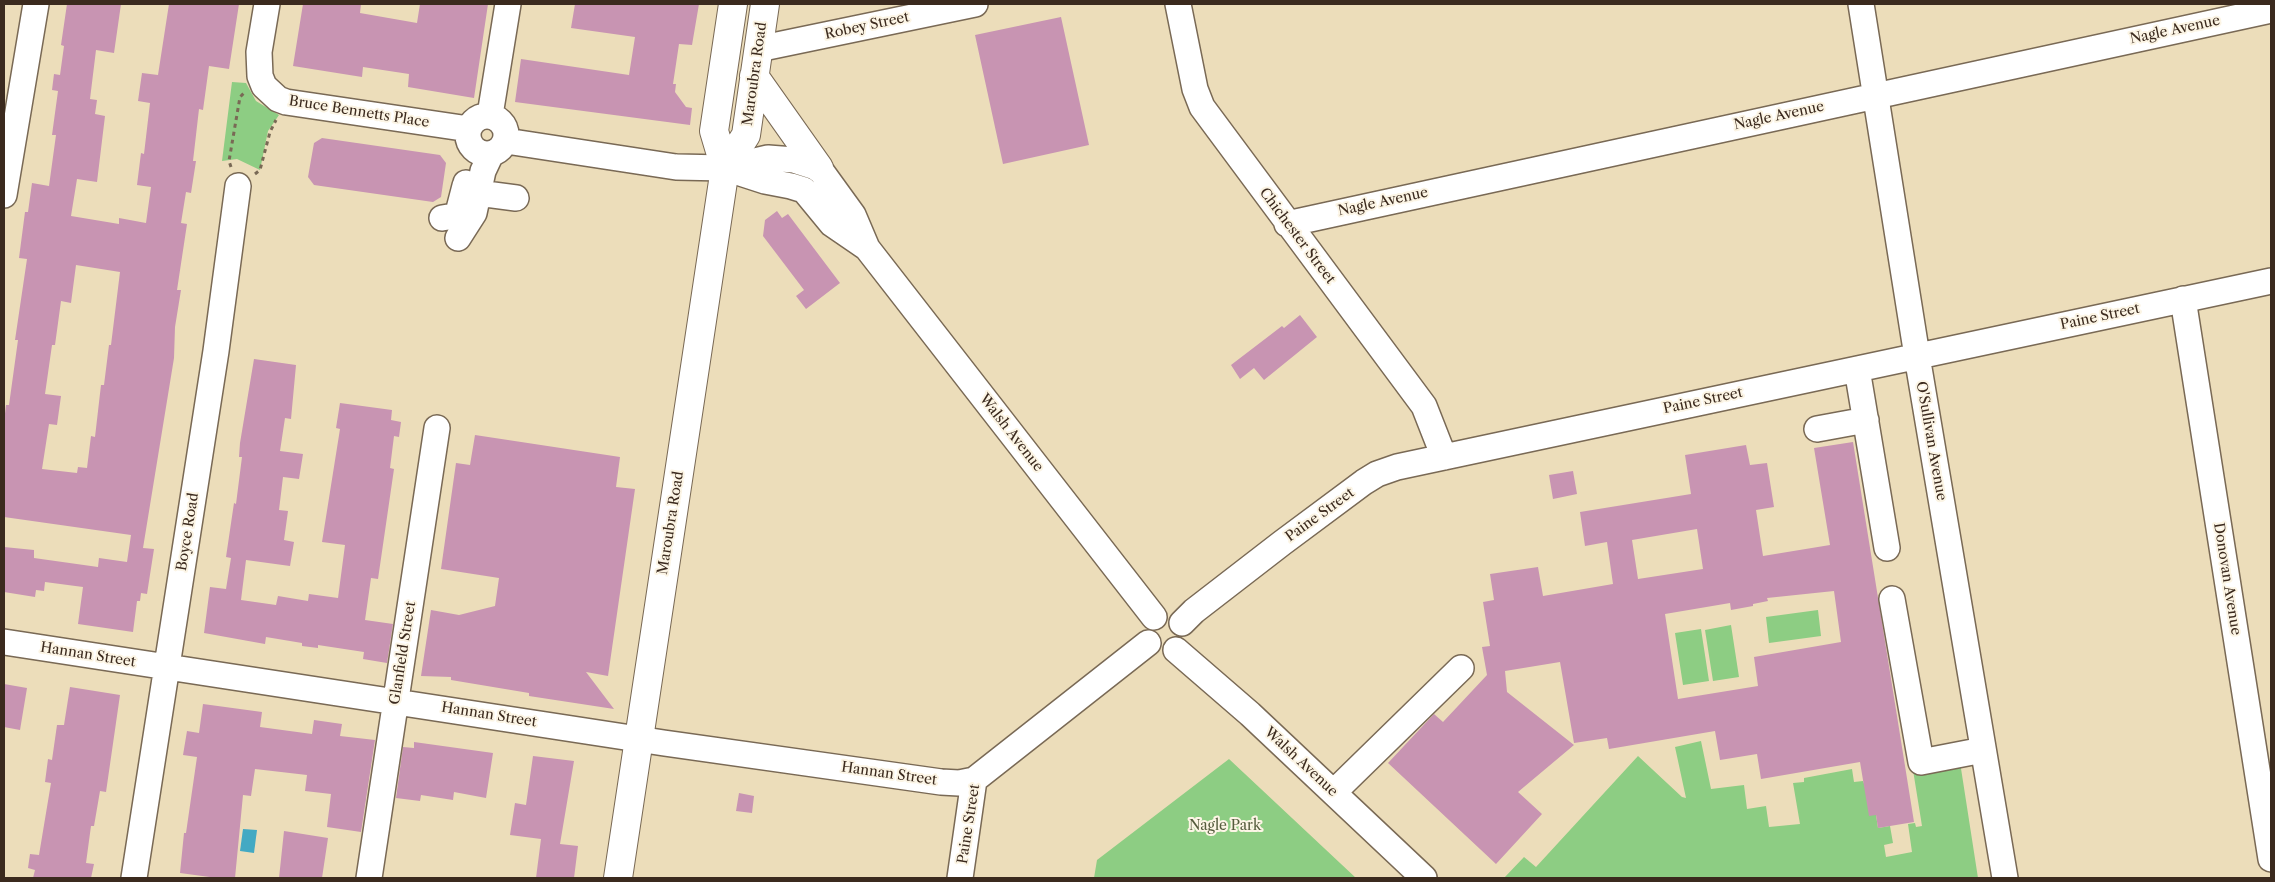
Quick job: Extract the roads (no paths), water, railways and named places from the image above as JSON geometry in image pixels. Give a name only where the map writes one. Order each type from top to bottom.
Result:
[{"type":"main road","name":"Maroubra Road","points":[[725,168],[714,131],[733,4]]},
{"type":"main road","name":"Maroubra Road","points":[[618,878],[725,168],[746,135],[765,4]]},
{"type":"main road","points":[[754,76],[819,168]]},
{"type":"street","points":[[4,195],[36,4]]},
{"type":"street","name":"Bruce Bennetts Place","points":[[267,4],[260,52],[260,76],[270,93],[286,102],[484,142],[676,167],[725,168]]},
{"type":"street","points":[[442,218],[454,216],[458,213],[483,171],[484,142],[506,130],[504,124],[495,117],[490,116],[508,4]]},
{"type":"street","name":"Robey Street","points":[[758,49],[975,4]]},
{"type":"street","name":"Chichester Street","points":[[1178,4],[1195,89],[1202,107],[1287,224],[1424,406],[1444,457]]},
{"type":"street","name":"O'Sullivan Avenue","points":[[1861,4],[1917,356],[2005,878]]},
{"type":"street","name":"Nagle Avenue","points":[[1287,224],[1875,94],[2271,10]]},
{"type":"street","points":[[725,168],[768,158],[794,160],[819,168]]},
{"type":"street","name":"Walsh Avenue","points":[[725,168],[765,182],[804,190],[832,224],[867,248]]},
{"type":"street","name":"Walsh Avenue","points":[[819,168],[853,216],[867,248],[1154,617]]},
{"type":"street","name":"Boyce Road","points":[[134,878],[216,350],[238,186]]},
{"type":"street","points":[[472,188],[516,198]]},
{"type":"street","points":[[458,238],[472,220],[472,188]]},
{"type":"street","name":"Paine Street","points":[[1182,623],[1194,611],[1282,543],[1377,474],[1398,467],[2271,281]]},
{"type":"street","name":"Donovan Avenue","points":[[2183,299],[2271,860]]},
{"type":"street","points":[[1857,369],[1887,548]]},
{"type":"street","points":[[1817,429],[1866,420]]},
{"type":"street","name":"Glanfield Street","points":[[369,878],[436,428]]},
{"type":"street","points":[[1892,598],[1922,762],[1984,750]]},
{"type":"street","points":[[1165,613],[1178,618],[1182,623],[1185,636],[1183,643],[1176,650],[1160,653],[1148,643],[1145,634],[1146,627],[1154,617],[1165,613]]},
{"type":"street","name":"Hannan Street","points":[[4,642],[941,782],[959,783],[974,780]]},
{"type":"street","name":"Paine Street","points":[[960,878],[974,780],[1148,643]]},
{"type":"street","name":"Walsh Avenue","points":[[1176,650],[1250,714],[1424,878]]},
{"type":"street","points":[[1334,792],[1461,668]]},
{"type":"water","points":[[243,829],[257,830],[254,853],[240,851]]},
{"type":"park label","name":"Nagle Park","points":[[1225,826]]}]
